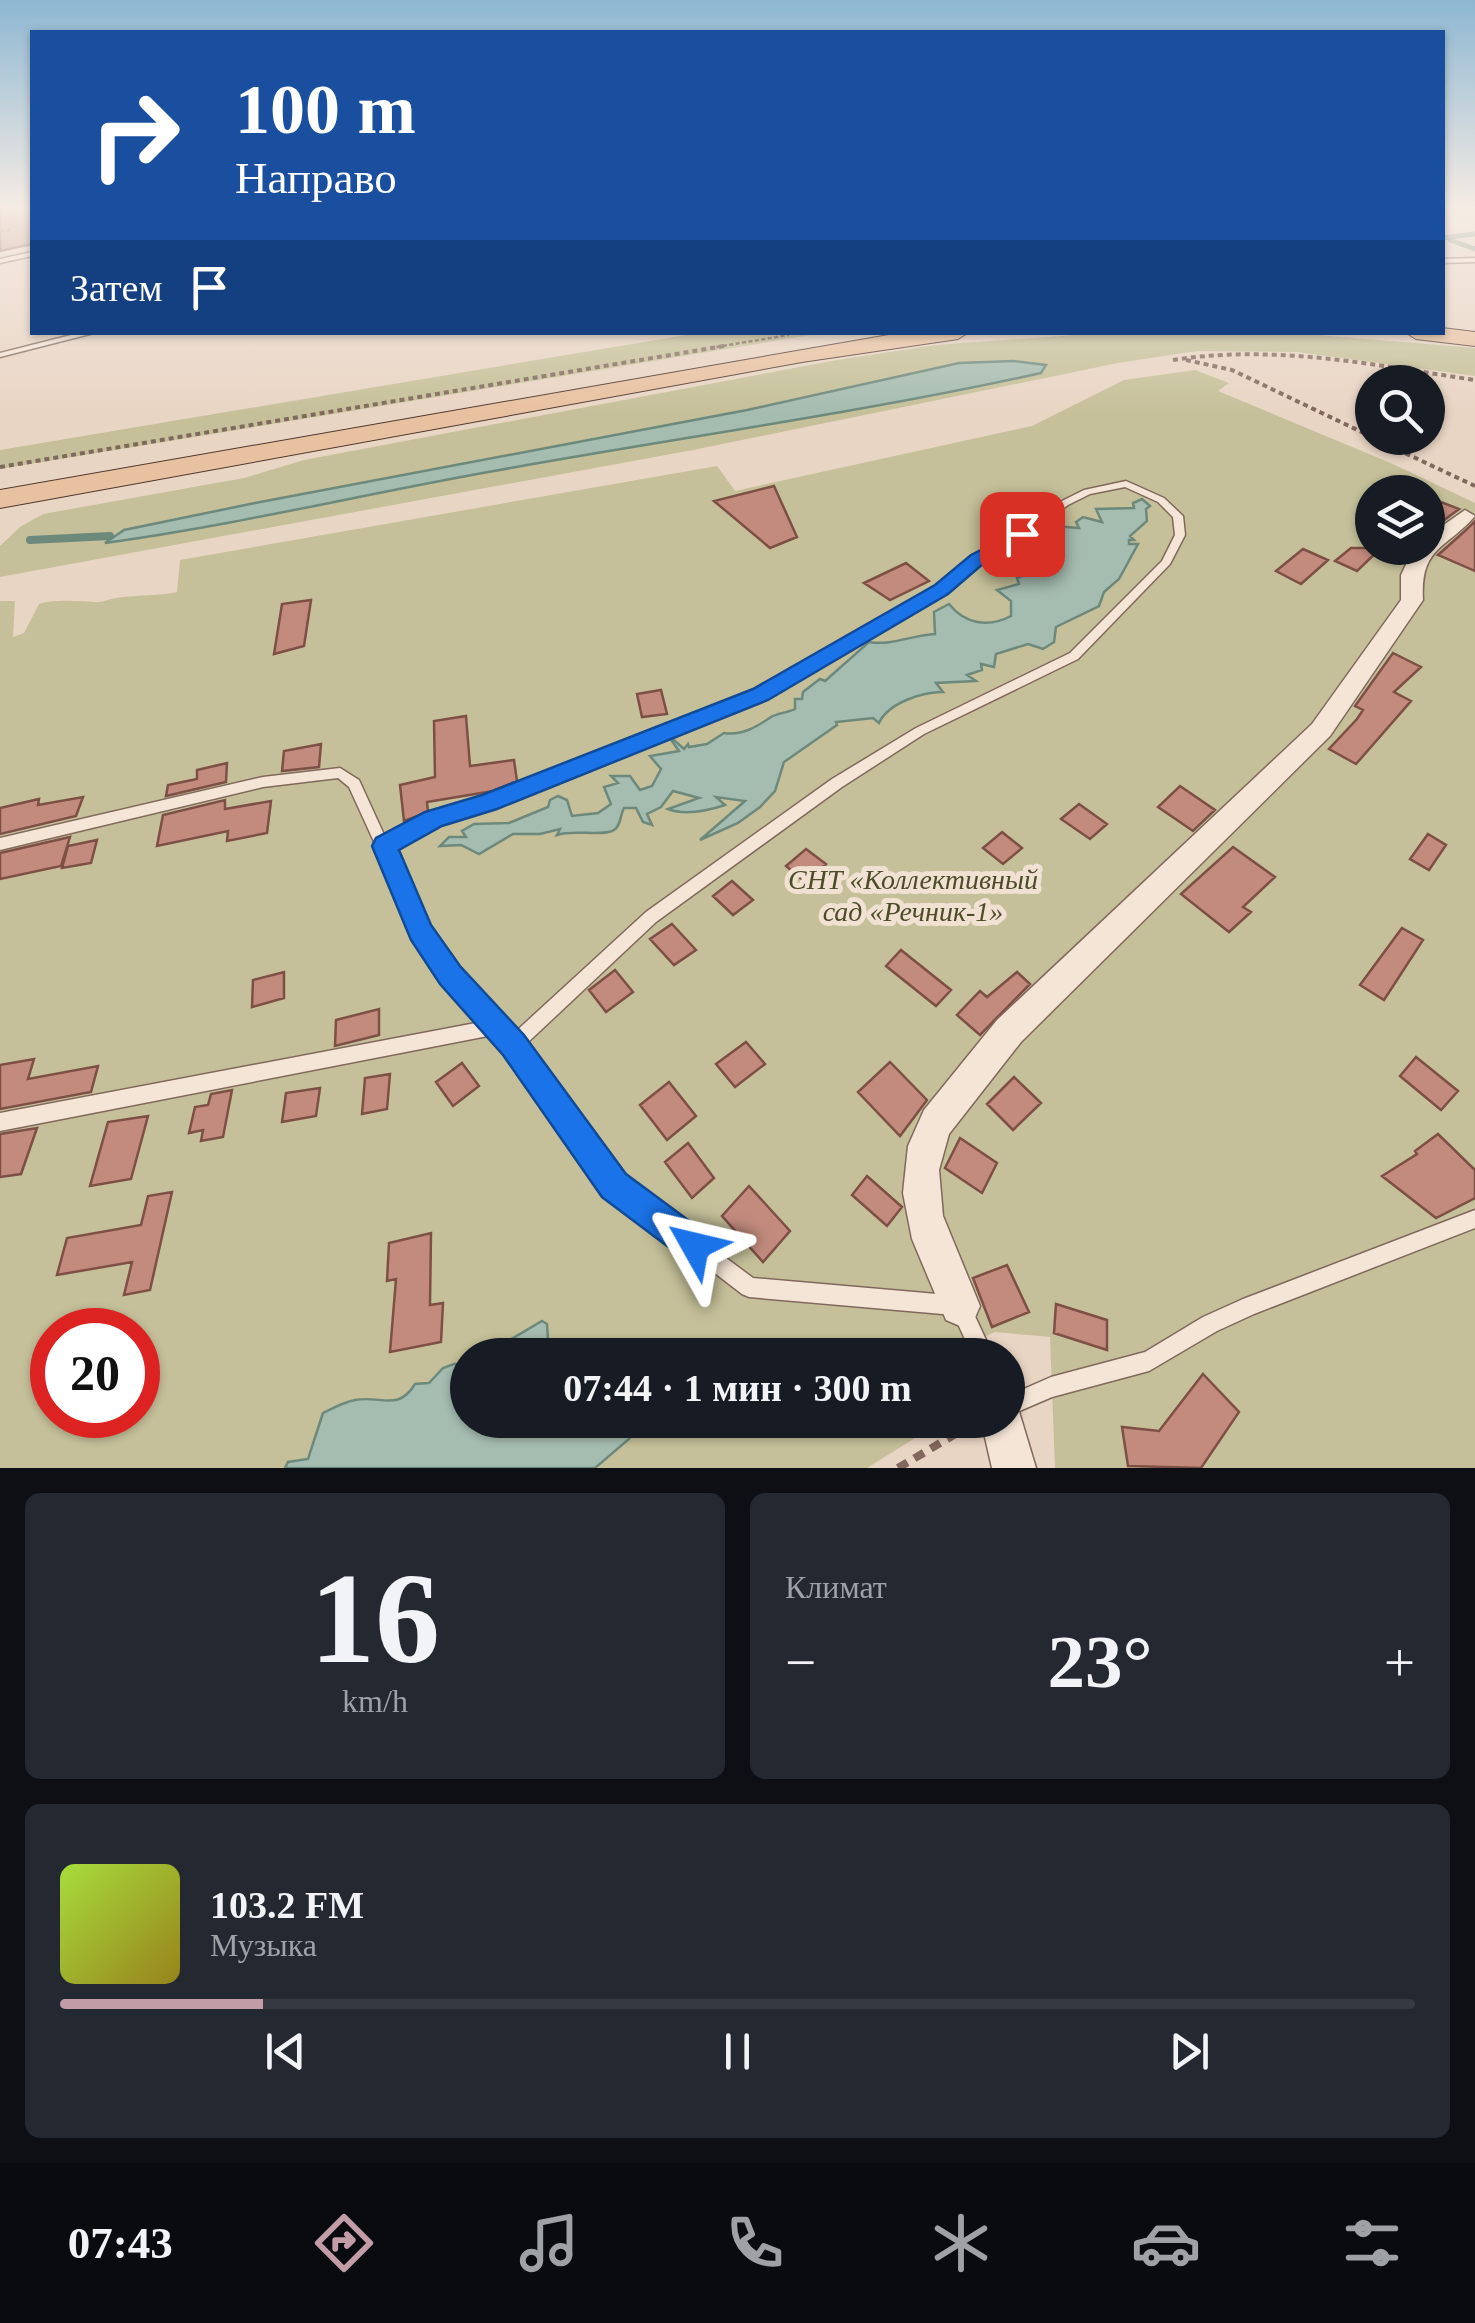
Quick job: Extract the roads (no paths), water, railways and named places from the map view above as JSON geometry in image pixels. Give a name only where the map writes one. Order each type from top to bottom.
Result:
[{"type":"main road","points":[[1445,326],[1475,329]]},
{"type":"main road","points":[[0,479],[839,335]]},
{"type":"main road","points":[[0,498],[802,355],[938,335]]},
{"type":"main road","points":[[1441,335],[1475,339]]},
{"type":"street","points":[[1445,531],[1465,516]]},
{"type":"street","points":[[960,1306],[929,1242],[923,1220],[924,1158],[936,1122],[1009,1031],[1321,730],[1412,600],[1411,575],[1416,565]]},
{"type":"street","points":[[1006,1438],[1014,1468]]},
{"type":"lane","points":[[0,355],[82,335]]},
{"type":"lane","points":[[385,846],[434,819],[524,789],[773,688],[947,586],[978,559],[1086,492],[1114,483],[1126,484],[1161,500],[1178,516],[1180,535],[1166,562],[1074,656],[920,731],[837,784],[651,917],[513,1045]]},
{"type":"lane","points":[[0,844],[245,786],[340,773],[354,784],[429,946],[513,1045],[614,1185],[750,1287],[960,1306],[975,1338]]},
{"type":"lane","points":[[0,1122],[496,1027]]},
{"type":"lane","points":[[1025,1398],[1051,1387],[1149,1361],[1239,1310],[1475,1219]]},
{"type":"waterway","points":[[30,540],[110,536]]},
{"type":"park label","name":"СНТ «Коллективный сад «Речник-1»","points":[[913,895]]}]
